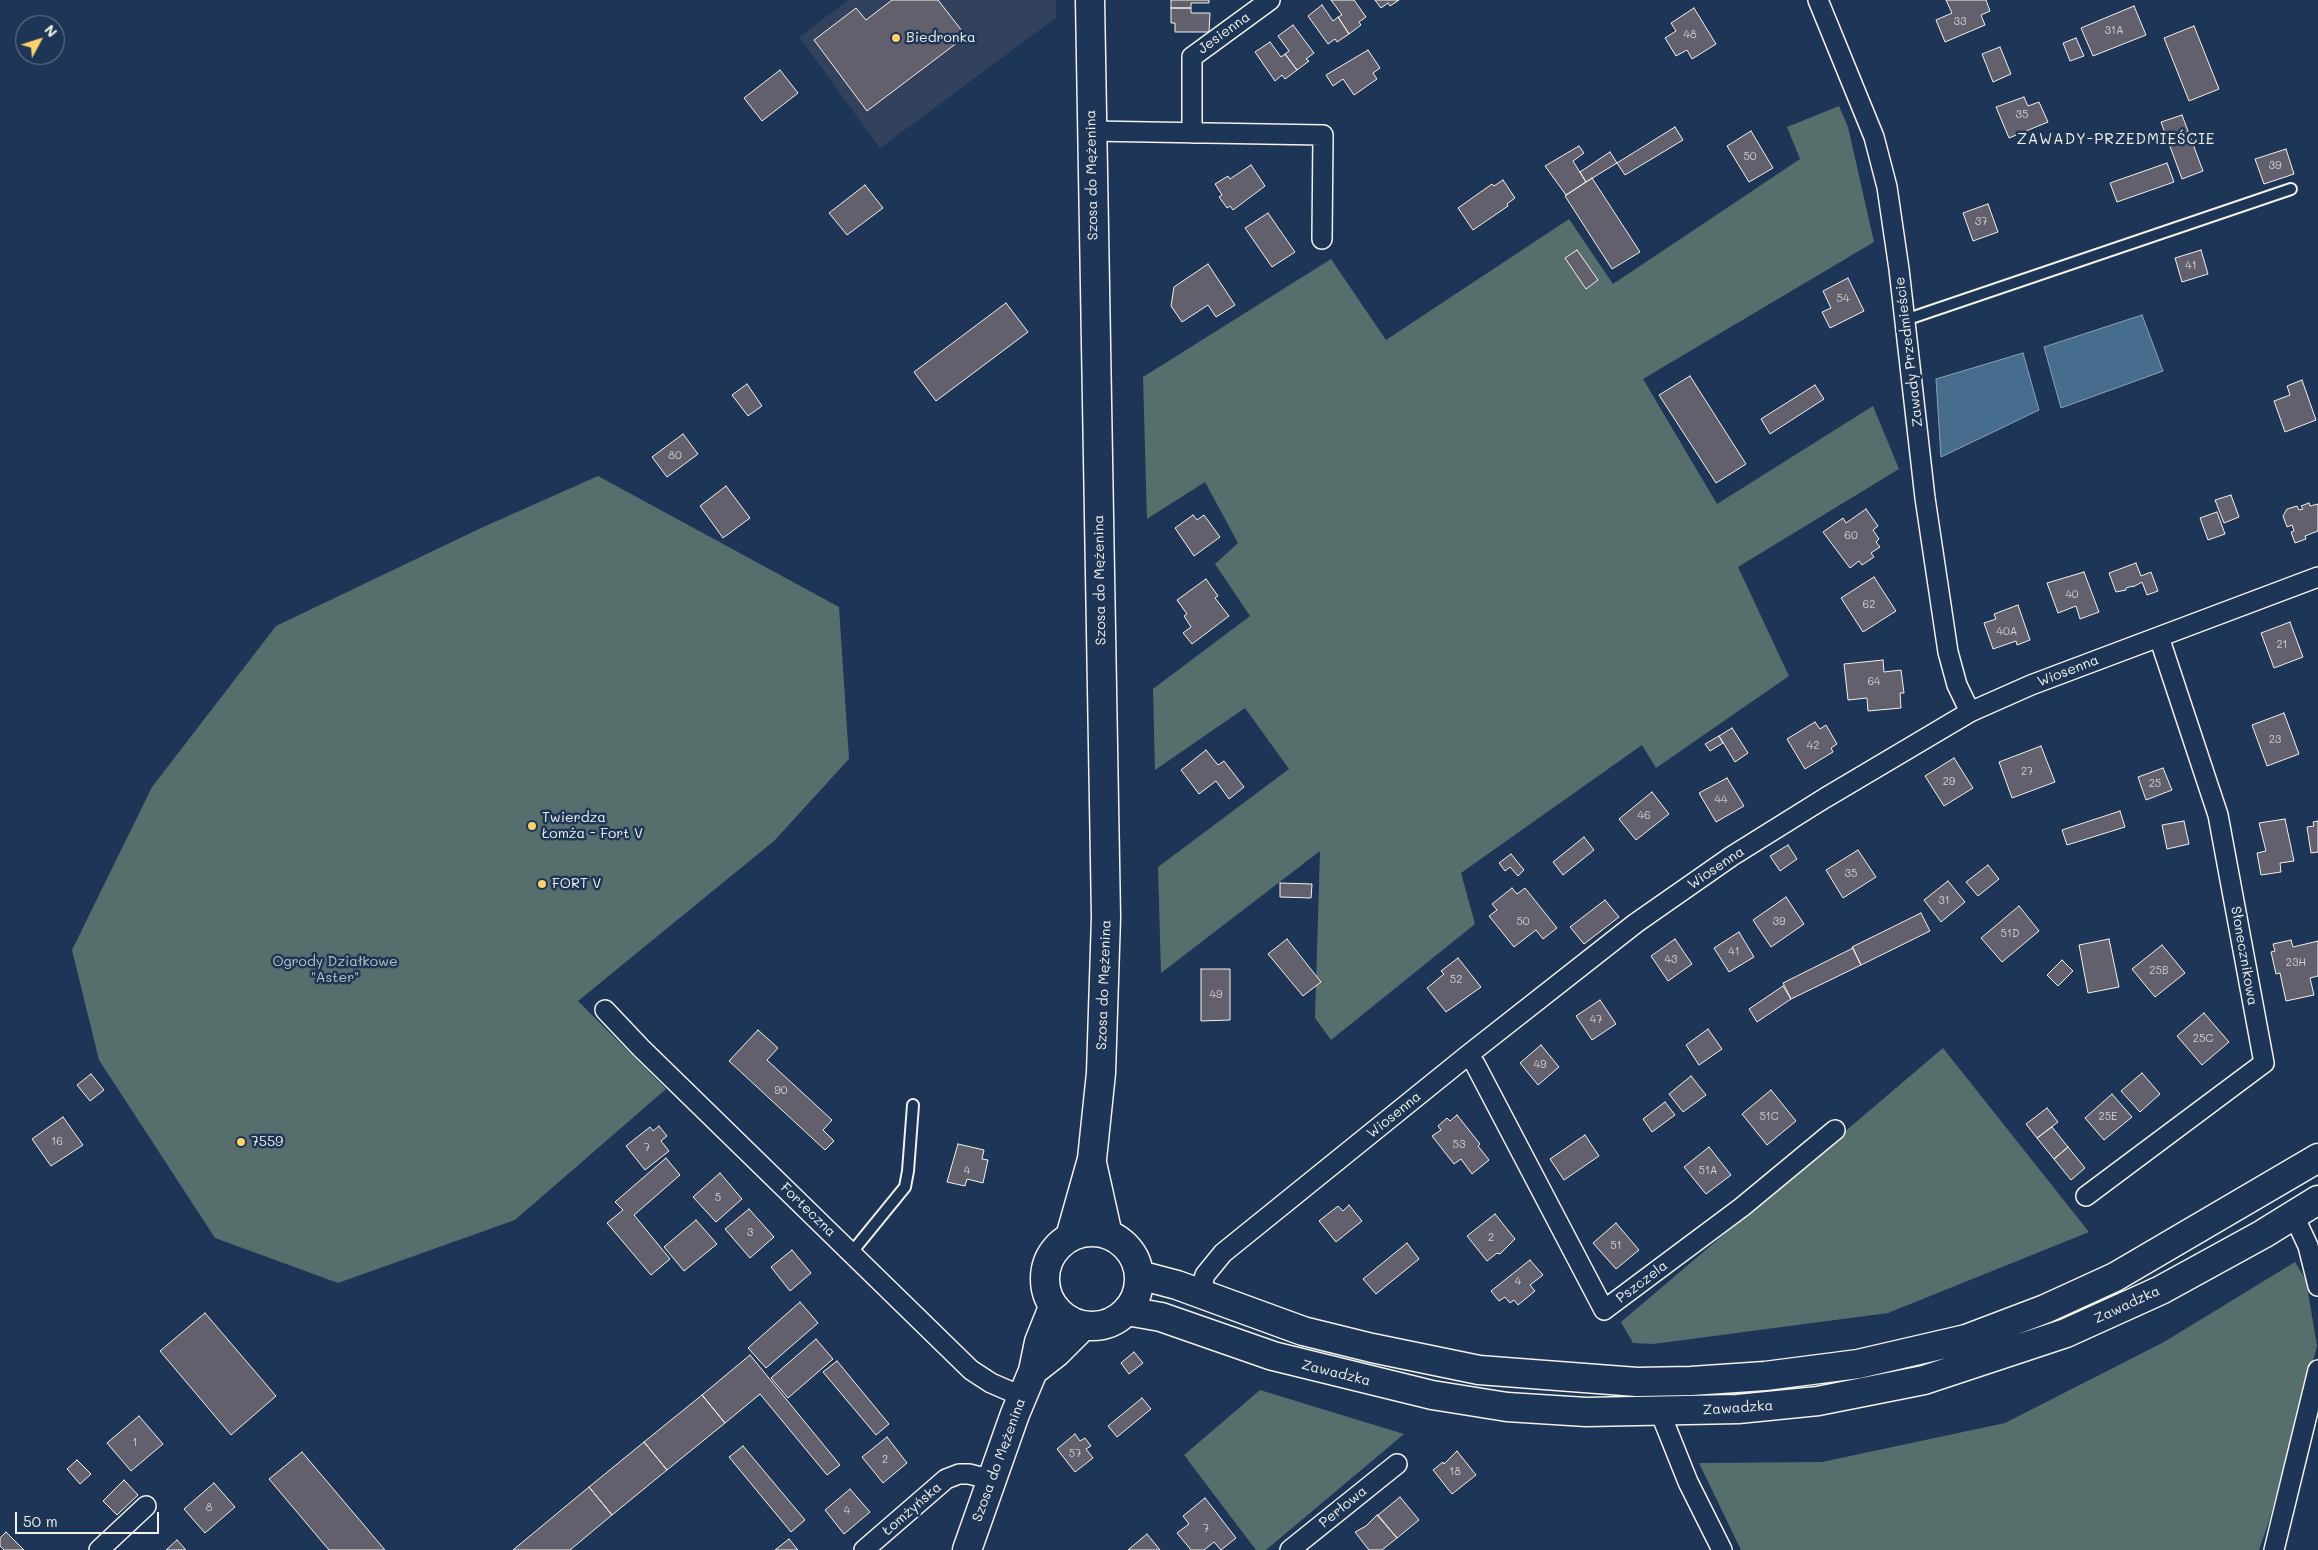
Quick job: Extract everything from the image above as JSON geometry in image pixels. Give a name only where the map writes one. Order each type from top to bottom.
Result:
[{"type":"street","name":"Szosa do Mężenina","points":[[1070,1237],[1092,1160],[1101,1073],[1106,917],[1090,0]]},
{"type":"street","name":"Jesienna","points":[[1192,133],[1192,56],[1270,0]]},
{"type":"street","name":"Zawady Przedmieście","points":[[1818,0],[1874,137],[1887,187],[1905,320],[1925,498],[1948,652],[1957,685],[1970,712]]},
{"type":"street","points":[[1091,131],[1323,135],[1322,239]]},
{"type":"street","name":"Wiosenna","points":[[1200,1292],[1205,1275],[1216,1259],[1468,1055],[1636,923],[1732,856],[1970,712],[2031,686],[2318,577]]},
{"type":"street","name":"Słonecznikowa","points":[[2086,1196],[2264,1063],[2218,815],[2159,637]]},
{"type":"street","name":"Forteczna","points":[[605,1010],[648,1055],[971,1370],[991,1383],[1022,1396]]},
{"type":"street","name":"Pszczela","points":[[1468,1055],[1604,1310],[1742,1207],[1836,1130]]},
{"type":"street","points":[[1139,1276],[1200,1292],[1304,1331],[1372,1348],[1479,1370],[1637,1382],[1691,1381],[1756,1376],[1858,1364],[1966,1339],[2045,1309],[2115,1277],[2318,1158]]},
{"type":"street","name":"Szosa do Mężenina","points":[[1092,1160],[1108,1235]]},
{"type":"street","name":"Zawadzka","points":[[1127,1311],[1161,1317],[1273,1356],[1363,1380],[1432,1395],[1507,1407],[1586,1412],[1738,1409],[1818,1401],[1924,1380],[2066,1333],[2161,1290],[2294,1216],[2318,1200]]},
{"type":"street","points":[[2294,1216],[2308,1246],[2318,1286]]},
{"type":"street","points":[[1089,1232],[1108,1235],[1124,1244],[1134,1258],[1139,1276],[1134,1301],[1127,1311],[1107,1324],[1083,1326],[1066,1319],[1053,1306],[1047,1294],[1046,1268],[1051,1256],[1059,1245],[1070,1237],[1089,1232]]},
{"type":"street","name":"Szosa do Mężenina","points":[[967,1550],[1022,1396],[1033,1371],[1039,1342],[1053,1306]]},
{"type":"street","name":"Szosa do Mężenina","points":[[1033,1371],[1056,1353],[1083,1326]]},
{"type":"street","points":[[1363,1380],[1372,1348]]},
{"type":"street","points":[[2274,1550],[2316,1389],[2318,1370]]},
{"type":"street","points":[[1660,1412],[1688,1482],[1722,1550]]},
{"type":"street","name":"Perłowa","points":[[1290,1550],[1397,1464]]},
{"type":"street","name":"Łomżyńska","points":[[864,1550],[946,1480],[959,1474],[969,1474],[993,1480]]},
{"type":"street","points":[[99,1550],[146,1506]]},
{"type":"lane","points":[[1905,320],[2291,189]]},
{"type":"lane","points":[[852,1252],[905,1187],[913,1105]]},
{"type":"shaded area","points":[[848,0],[1056,0],[1056,18],[880,148],[799,37]]},
{"type":"shaded area","points":[[2142,315],[2163,371],[2061,408],[2044,347]]},
{"type":"shaded area","points":[[2023,353],[2039,410],[1941,457],[1936,379]]},
{"type":"green space","points":[[1839,106],[1848,127],[1874,242],[1643,379],[1717,504],[1873,406],[1899,469],[1738,567],[1789,676],[1656,768],[1642,745],[1461,873],[1475,924],[1331,1040],[1315,1018],[1320,851],[1161,973],[1158,867],[1289,769],[1245,708],[1155,770],[1153,689],[1250,616],[1215,564],[1238,543],[1205,482],[1147,519],[1143,377],[1331,259],[1386,340],[1569,219],[1613,284],[1800,159],[1787,127]]},
{"type":"green space","name":"Ogrody Działkowe \"Aster\"","points":[[598,476],[839,607],[849,759],[774,841],[578,1001],[666,1089],[515,1220],[338,1283],[215,1238],[99,1060],[72,950],[152,787],[276,626],[481,528]]},
{"type":"green space","points":[[1943,1048],[2089,1232],[1888,1313],[1653,1344],[1633,1343],[1621,1322]]},
{"type":"green space","points":[[2295,1262],[2306,1280],[2317,1346],[2269,1521],[2259,1550],[1741,1550],[1699,1463],[1822,1462],[2005,1423],[2164,1342]]},
{"type":"green space","points":[[1260,1390],[1404,1434],[1266,1550],[1256,1550],[1184,1455]]},
{"type":"building","points":[[892,0],[938,0],[966,36],[867,111],[814,40],[856,8],[866,20]]},
{"type":"building","points":[[1171,0],[1209,0],[1209,3],[1191,3],[1191,8],[1171,8]]},
{"type":"building","points":[[1331,0],[1354,0],[1366,17],[1359,22],[1361,25],[1349,34],[1338,17],[1342,15]]},
{"type":"building","points":[[1375,0],[1399,0],[1390,6],[1388,3],[1381,8]]},
{"type":"building","points":[[1946,0],[1986,0],[1990,11],[1981,15],[1985,25],[1945,42],[1936,20],[1952,13]]},
{"type":"building","points":[[1322,5],[1333,21],[1338,17],[1349,34],[1337,42],[1335,39],[1328,44],[1308,16]]},
{"type":"building","points":[[2134,6],[2146,35],[2093,56],[2081,28]]},
{"type":"building","points":[[1171,8],[1191,8],[1191,13],[1210,13],[1209,32],[1175,32],[1175,23],[1171,23]]},
{"type":"building","points":[[1694,8],[1716,44],[1692,59],[1687,50],[1676,56],[1665,38],[1676,31],[1671,23]]},
{"type":"building","points":[[1293,25],[1314,53],[1306,59],[1309,61],[1297,70],[1285,54],[1289,51],[1278,36]]},
{"type":"building","points":[[2194,26],[2219,89],[2189,101],[2164,38]]},
{"type":"building","points":[[2076,38],[2084,56],[2070,61],[2063,43]]},
{"type":"building","points":[[1270,42],[1281,57],[1285,54],[1297,70],[1285,79],[1282,75],[1275,81],[1255,52]]},
{"type":"building","points":[[2000,47],[2011,74],[1993,82],[1982,54]]},
{"type":"building","points":[[1368,50],[1380,68],[1373,73],[1377,79],[1354,95],[1343,79],[1333,86],[1326,75]]},
{"type":"building","points":[[780,70],[798,93],[762,121],[744,98]]},
{"type":"building","points":[[2024,97],[2028,106],[2039,102],[2048,122],[2009,138],[1996,107]]},
{"type":"building","points":[[2182,115],[2203,171],[2182,179],[2161,122]]},
{"type":"building","points":[[1675,127],[1683,140],[1625,175],[1617,163]]},
{"type":"building","points":[[1751,131],[1773,168],[1749,182],[1727,146]]},
{"type":"building","points":[[1579,146],[1584,153],[1573,161],[1586,182],[1566,195],[1545,166]]},
{"type":"building","points":[[2286,149],[2294,174],[2264,184],[2255,159]]},
{"type":"building","points":[[1610,152],[1617,163],[1586,182],[1580,172]]},
{"type":"building","points":[[2167,163],[2174,182],[2117,202],[2110,183]]},
{"type":"building","points":[[1251,165],[1265,186],[1233,210],[1230,206],[1227,208],[1219,197],[1222,195],[1215,184],[1228,176],[1230,179]]},
{"type":"building","points":[[1592,178],[1640,252],[1612,269],[1565,196]]},
{"type":"building","points":[[1503,180],[1515,198],[1507,204],[1508,206],[1473,230],[1458,208],[1492,184],[1494,186]]},
{"type":"building","points":[[865,185],[883,208],[847,235],[829,213]]},
{"type":"building","points":[[1988,204],[1998,232],[1973,241],[1963,213]]},
{"type":"building","points":[[1268,213],[1295,252],[1272,267],[1245,228]]},
{"type":"building","points":[[1577,250],[1598,280],[1586,289],[1565,258]]},
{"type":"building","points":[[2201,250],[2208,274],[2182,282],[2175,258]]},
{"type":"building","points":[[1208,264],[1235,305],[1216,317],[1208,305],[1182,322],[1171,306],[1174,287]]},
{"type":"building","points":[[1848,278],[1864,311],[1830,328],[1822,312],[1831,308],[1823,291]]},
{"type":"building","points":[[1006,303],[1028,332],[936,401],[914,372]]},
{"type":"building","points":[[1690,376],[1746,464],[1716,483],[1659,395]]},
{"type":"building","points":[[2302,380],[2316,420],[2285,432],[2274,401],[2290,395],[2287,386]]},
{"type":"building","points":[[747,384],[762,406],[748,416],[732,395]]},
{"type":"building","points":[[1815,385],[1824,399],[1770,434],[1761,419]]},
{"type":"building","points":[[683,434],[698,454],[667,477],[652,457]]},
{"type":"building","points":[[726,486],[750,518],[723,538],[700,506]]},
{"type":"building","points":[[2231,495],[2239,517],[2224,523],[2215,500]]},
{"type":"building","points":[[2309,503],[2310,506],[2318,504],[2318,531],[2305,536],[2306,539],[2295,543],[2291,532],[2294,531],[2292,525],[2287,527],[2283,516],[2287,509],[2297,506],[2299,510],[2303,509],[2301,506]]},
{"type":"building","points":[[1866,509],[1878,526],[1873,530],[1879,539],[1876,542],[1880,547],[1871,553],[1874,557],[1862,565],[1859,561],[1850,568],[1823,532],[1843,518],[1846,523]]},
{"type":"building","points":[[2217,512],[2225,534],[2208,540],[2200,518]]},
{"type":"building","points":[[1193,515],[1197,520],[1204,515],[1220,537],[1194,556],[1175,528]]},
{"type":"building","points":[[2136,563],[2141,576],[2151,572],[2158,591],[2147,595],[2142,582],[2133,587],[2126,588],[2126,590],[2116,592],[2109,573]]},
{"type":"building","points":[[2084,572],[2099,612],[2080,619],[2076,606],[2058,613],[2047,583]]},
{"type":"building","points":[[1874,577],[1896,611],[1863,632],[1841,598]]},
{"type":"building","points":[[1206,579],[1218,596],[1215,598],[1229,616],[1192,644],[1183,633],[1191,627],[1184,616],[1187,614],[1177,600]]},
{"type":"building","points":[[2018,605],[2030,640],[2017,645],[2016,641],[1993,649],[1984,623],[1996,619],[1994,614]]},
{"type":"building","points":[[2290,622],[2303,657],[2274,668],[2261,633]]},
{"type":"building","points":[[1883,660],[1884,672],[1901,670],[1904,693],[1900,693],[1901,708],[1868,711],[1867,698],[1848,700],[1844,664]]},
{"type":"building","points":[[2284,713],[2299,754],[2267,766],[2252,725]]},
{"type":"building","points":[[1815,722],[1820,729],[1826,725],[1837,744],[1831,748],[1833,752],[1805,769],[1787,739]]},
{"type":"building","points":[[1732,728],[1748,753],[1735,762],[1719,736]]},
{"type":"building","points":[[1719,736],[1723,743],[1710,751],[1705,744]]},
{"type":"building","points":[[2041,746],[2055,782],[2012,798],[1999,762]]},
{"type":"building","points":[[1206,750],[1218,765],[1224,761],[1244,787],[1229,799],[1216,781],[1199,794],[1181,770]]},
{"type":"building","points":[[1954,758],[1973,788],[1944,806],[1925,776]]},
{"type":"building","points":[[2163,768],[2172,790],[2146,800],[2138,777]]},
{"type":"building","points":[[1727,778],[1744,806],[1716,822],[1699,793]]},
{"type":"building","points":[[1652,792],[1669,814],[1636,840],[1619,819]]},
{"type":"building","points":[[2120,811],[2125,827],[2067,845],[2062,830]]},
{"type":"building","points":[[2285,819],[2294,861],[2280,863],[2281,872],[2261,875],[2257,853],[2266,851],[2259,823]]},
{"type":"building","points":[[2184,821],[2189,844],[2167,849],[2162,825]]},
{"type":"building","points":[[2318,821],[2318,852],[2311,853],[2307,827],[2314,826],[2313,822]]},
{"type":"building","points":[[1584,837],[1594,850],[1563,875],[1553,862]]},
{"type":"building","points":[[1788,845],[1797,859],[1780,871],[1770,856]]},
{"type":"building","points":[[1858,850],[1876,877],[1843,898],[1826,870]]},
{"type":"building","points":[[1511,854],[1524,870],[1518,876],[1510,867],[1505,871],[1499,863]]},
{"type":"building","points":[[1988,865],[1999,879],[1978,896],[1966,882]]},
{"type":"building","points":[[1948,881],[1965,902],[1941,922],[1924,900]]},
{"type":"building","points":[[1280,883],[1312,884],[1311,898],[1280,897]]},
{"type":"building","points":[[1512,888],[1517,894],[1525,888],[1557,928],[1543,939],[1536,930],[1514,947],[1489,916],[1497,910],[1492,904]]},
{"type":"building","points":[[1786,897],[1804,924],[1771,947],[1753,920]]},
{"type":"building","points":[[1605,900],[1619,917],[1584,944],[1570,927]]},
{"type":"building","points":[[2019,906],[2039,931],[2002,962],[1981,938]]},
{"type":"building","points":[[1921,913],[1930,931],[1861,965],[1852,947]]},
{"type":"building","points":[[1739,932],[1754,957],[1729,972],[1714,948]]},
{"type":"building","points":[[1287,939],[1321,982],[1303,996],[1268,954]]},
{"type":"building","points":[[1675,939],[1692,964],[1668,981],[1651,956]]},
{"type":"building","points":[[2109,939],[2119,987],[2088,993],[2079,945]]},
{"type":"building","points":[[2291,940],[2293,947],[2318,941],[2318,976],[2310,978],[2314,995],[2286,1001],[2280,973],[2276,974],[2271,952],[2275,951],[2273,944]]},
{"type":"building","points":[[2162,945],[2185,973],[2155,997],[2132,969]]},
{"type":"building","points":[[1853,948],[1861,965],[1791,999],[1783,983]]},
{"type":"building","points":[[1458,958],[1481,987],[1446,1012],[1427,988],[1444,974],[1441,971]]},
{"type":"building","points":[[2062,960],[2073,971],[2058,986],[2047,975]]},
{"type":"building","points":[[1201,969],[1230,969],[1230,1020],[1201,1021]]},
{"type":"building","points":[[1783,986],[1791,999],[1757,1022],[1749,1009]]},
{"type":"building","points":[[1600,1000],[1616,1024],[1592,1040],[1576,1016]]},
{"type":"building","points":[[2204,1013],[2229,1042],[2202,1065],[2177,1036]]},
{"type":"building","points":[[1708,1029],[1722,1049],[1699,1065],[1686,1045]]},
{"type":"building","points":[[758,1030],[778,1048],[767,1060],[832,1120],[823,1130],[834,1141],[825,1150],[729,1061]]},
{"type":"building","points":[[1541,1045],[1559,1067],[1538,1085],[1520,1063]]},
{"type":"building","points":[[2142,1073],[2160,1094],[2140,1112],[2121,1091]]},
{"type":"building","points":[[91,1074],[104,1090],[90,1101],[77,1085]]},
{"type":"building","points":[[1691,1076],[1706,1095],[1683,1112],[1669,1094]]},
{"type":"building","points":[[1771,1090],[1796,1121],[1767,1145],[1742,1114]]},
{"type":"building","points":[[2112,1094],[2132,1117],[2104,1140],[2085,1118]]},
{"type":"building","points":[[1665,1102],[1675,1115],[1652,1132],[1643,1119]]},
{"type":"building","points":[[2047,1108],[2058,1122],[2037,1138],[2026,1124]]},
{"type":"building","points":[[1457,1115],[1480,1144],[1478,1146],[1489,1160],[1472,1174],[1461,1159],[1454,1164],[1432,1136],[1441,1130],[1438,1126],[1447,1118],[1450,1121]]},
{"type":"building","points":[[63,1117],[83,1145],[51,1166],[32,1139]]},
{"type":"building","points":[[659,1126],[667,1136],[661,1141],[669,1151],[645,1170],[626,1146],[650,1127],[653,1131]]},
{"type":"building","points":[[2052,1127],[2068,1147],[2054,1159],[2037,1138]]},
{"type":"building","points":[[1585,1135],[1599,1156],[1564,1180],[1550,1159]]},
{"type":"building","points":[[958,1144],[984,1150],[982,1159],[988,1160],[983,1183],[967,1179],[965,1186],[947,1182]]},
{"type":"building","points":[[1709,1147],[1731,1175],[1706,1194],[1684,1167]]},
{"type":"building","points":[[2068,1147],[2085,1168],[2071,1180],[2054,1159]]},
{"type":"building","points":[[666,1158],[680,1175],[634,1215],[670,1259],[651,1275],[607,1223],[623,1210],[615,1202]]},
{"type":"building","points":[[720,1173],[742,1199],[716,1222],[693,1197]]},
{"type":"building","points":[[1349,1205],[1362,1221],[1336,1242],[1319,1221],[1338,1206],[1343,1211]]},
{"type":"building","points":[[749,1209],[774,1237],[750,1258],[725,1229]]},
{"type":"building","points":[[1495,1214],[1515,1239],[1500,1254],[1497,1253],[1487,1261],[1467,1236]]},
{"type":"building","points":[[696,1220],[717,1244],[684,1271],[664,1247]]},
{"type":"building","points":[[1616,1223],[1639,1250],[1616,1269],[1593,1243]]},
{"type":"building","points":[[1407,1243],[1419,1259],[1376,1294],[1363,1279]]},
{"type":"building","points":[[792,1250],[811,1273],[790,1291],[771,1267]]},
{"type":"building","points":[[1530,1260],[1543,1275],[1530,1285],[1535,1291],[1518,1305],[1514,1300],[1510,1303],[1505,1297],[1499,1301],[1491,1291]]},
{"type":"building","points":[[800,1302],[818,1323],[766,1368],[748,1348]]},
{"type":"building","points":[[205,1313],[276,1396],[231,1435],[160,1351]]},
{"type":"building","points":[[816,1339],[833,1359],[788,1398],[771,1378]]},
{"type":"building","points":[[1134,1352],[1143,1363],[1129,1374],[1121,1363]]},
{"type":"building","points":[[750,1355],[840,1465],[827,1475],[760,1394],[725,1423],[702,1395]]},
{"type":"building","points":[[837,1361],[889,1424],[876,1435],[823,1372]]},
{"type":"building","points":[[702,1395],[725,1423],[667,1470],[644,1442]]},
{"type":"building","points":[[1142,1398],[1151,1409],[1117,1437],[1108,1426]]},
{"type":"building","points":[[139,1416],[163,1444],[131,1471],[107,1443]]},
{"type":"building","points":[[1075,1434],[1080,1441],[1085,1438],[1091,1446],[1086,1449],[1093,1458],[1075,1472],[1057,1449]]},
{"type":"building","points":[[887,1437],[907,1463],[883,1483],[862,1457]]},
{"type":"building","points":[[644,1442],[667,1470],[612,1515],[589,1487]]},
{"type":"building","points":[[743,1446],[805,1520],[791,1532],[729,1457]]},
{"type":"building","points":[[1457,1451],[1476,1475],[1452,1494],[1433,1470],[1443,1462],[1444,1464]]},
{"type":"building","points":[[302,1452],[385,1550],[329,1550],[269,1479]]},
{"type":"building","points":[[77,1460],[91,1474],[80,1484],[67,1469]]},
{"type":"building","points":[[124,1480],[138,1495],[117,1515],[103,1501]]},
{"type":"building","points":[[214,1483],[235,1507],[205,1533],[184,1509]]},
{"type":"building","points":[[589,1487],[612,1515],[570,1550],[513,1550]]},
{"type":"building","points":[[850,1489],[870,1512],[844,1534],[825,1510]]},
{"type":"building","points":[[1400,1497],[1419,1520],[1397,1538],[1378,1515]]},
{"type":"building","points":[[1205,1498],[1236,1538],[1221,1550],[1214,1542],[1204,1550],[1191,1550],[1177,1533],[1189,1524],[1183,1516]]},
{"type":"building","points":[[1377,1515],[1397,1538],[1382,1550],[1369,1550],[1355,1532],[1366,1526]]},
{"type":"building","points":[[6,1532],[24,1550],[4,1550],[0,1546],[0,1538]]},
{"type":"building","points":[[1147,1534],[1160,1550],[1128,1550]]},
{"type":"building","points":[[789,1539],[798,1550],[775,1550]]},
{"type":"building","points":[[177,1540],[186,1550],[166,1550]]},
{"type":"place","name":"Biedronka","points":[[896,38]]},
{"type":"place","name":"Twierdza Łomża - Fort V","points":[[532,826]]},
{"type":"place","name":"FORT V","points":[[542,884]]},
{"type":"place","name":"7559","points":[[241,1142]]},
{"type":"district","name":"ZAWADY-PRZEDMIEŚCIE","points":[[2116,139]]}]
